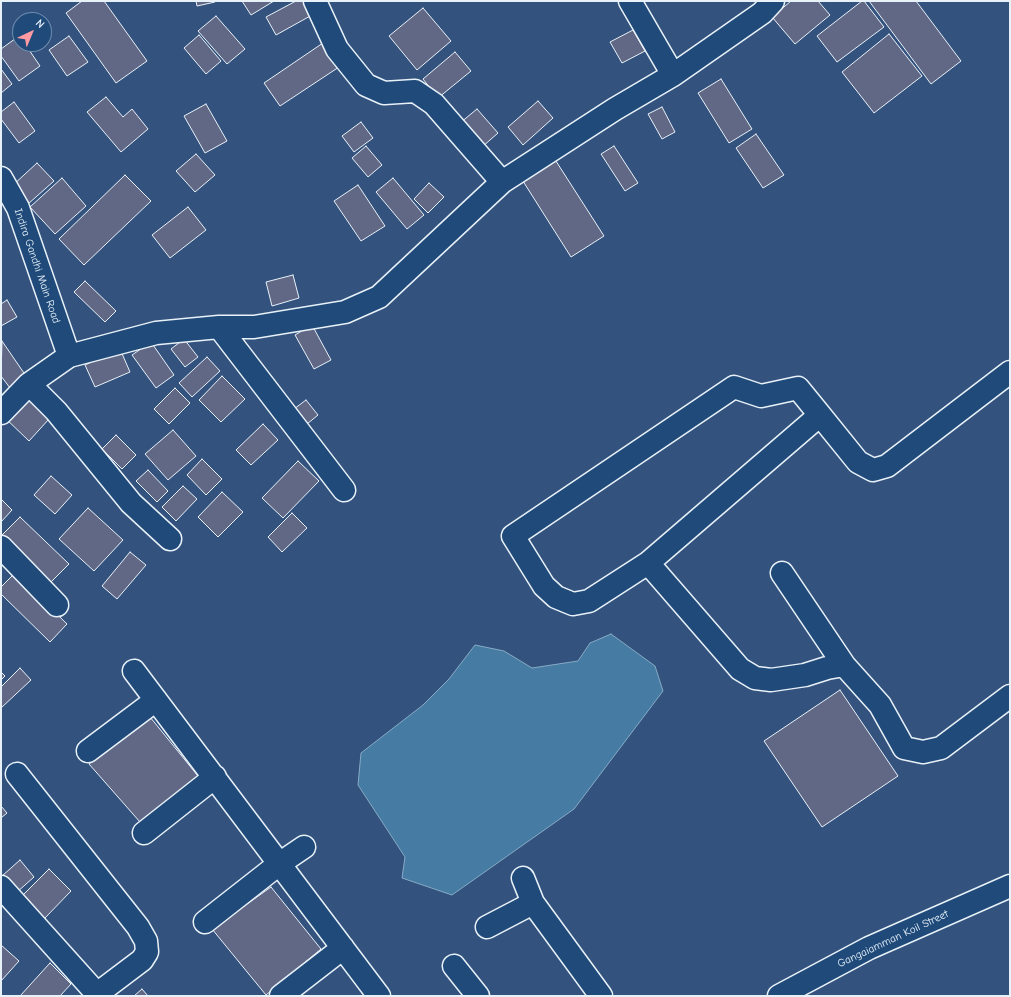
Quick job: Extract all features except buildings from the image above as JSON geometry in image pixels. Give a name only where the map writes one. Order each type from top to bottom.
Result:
[{"type":"street","points":[[315,1],[337,49],[366,85],[384,93],[414,91],[434,104],[502,182]]},
{"type":"street","points":[[630,1],[673,75]]},
{"type":"street","points":[[1,413],[29,384],[69,356],[156,333],[219,327],[254,327],[345,312],[380,297],[502,182],[615,109],[673,75],[762,13],[773,1]]},
{"type":"street","name":"Indira Gandhi Main Road","points":[[1,178],[18,208],[69,356]]},
{"type":"street","points":[[219,327],[344,490]]},
{"type":"street","points":[[820,415],[648,563],[589,601],[573,604],[556,597],[544,586],[513,536],[734,387],[761,396],[798,388],[820,415],[858,462],[873,470],[887,466],[1010,372]]},
{"type":"street","points":[[29,384],[56,411],[132,503],[170,539]]},
{"type":"street","points":[[1,547],[57,605]]},
{"type":"street","points":[[648,563],[740,669],[755,678],[771,680],[805,675],[827,668],[844,665]]},
{"type":"street","points":[[782,573],[844,665],[880,705],[904,748],[923,752],[941,748],[1010,696]]},
{"type":"street","points":[[134,671],[379,996]]},
{"type":"street","points":[[88,751],[156,700]]},
{"type":"street","points":[[1,887],[98,995],[142,960],[147,952],[146,941],[138,927],[16,774]]},
{"type":"street","points":[[144,833],[214,777]]},
{"type":"street","points":[[205,922],[279,864],[304,847]]},
{"type":"street","points":[[523,878],[533,904],[601,996]]},
{"type":"street","name":"Gangaiamman Koil Street","points":[[779,996],[869,948],[1010,886]]},
{"type":"street","points":[[486,927],[533,904]]},
{"type":"street","points":[[281,996],[343,948]]},
{"type":"street","points":[[454,966],[478,996]]},
{"type":"water","points":[[611,634],[655,666],[663,691],[574,809],[452,895],[402,878],[405,857],[358,785],[361,753],[423,705],[449,679],[475,645],[504,651],[532,668],[578,661],[590,643]]}]
